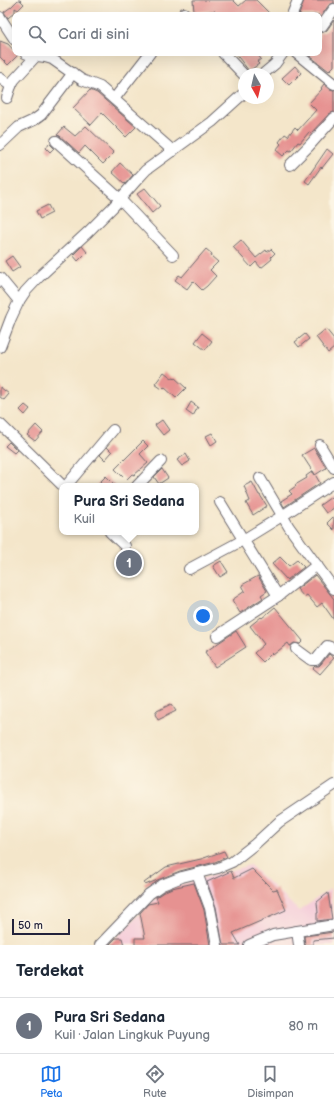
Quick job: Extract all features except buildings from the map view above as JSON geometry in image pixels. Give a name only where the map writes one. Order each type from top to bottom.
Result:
[{"type":"street","points":[[322,26],[334,9]]},
{"type":"street","points":[[0,17],[12,35]]},
{"type":"street","points":[[7,98],[14,80],[36,56],[52,59],[82,80],[100,87],[173,151]]},
{"type":"street","points":[[114,99],[148,56]]},
{"type":"street","points":[[226,56],[238,69]]},
{"type":"street","points":[[270,68],[281,56]]},
{"type":"street","points":[[300,56],[334,84]]},
{"type":"street","points":[[0,145],[19,127],[41,115],[73,73]]},
{"type":"street","points":[[0,78],[11,86]]},
{"type":"street","points":[[1,340],[19,301],[39,277],[88,232],[146,170],[212,122],[238,98]]},
{"type":"street","points":[[290,165],[334,118]]},
{"type":"street","points":[[56,141],[120,199],[173,255]]},
{"type":"street","points":[[0,278],[19,301]]},
{"type":"street","points":[[0,424],[61,483]]},
{"type":"street","points":[[67,483],[113,430]]},
{"type":"street","points":[[320,445],[334,468]]},
{"type":"street","points":[[139,483],[161,461]]},
{"type":"street","points":[[260,478],[282,516],[333,587]]},
{"type":"street","points":[[190,569],[243,540],[334,482]]},
{"type":"street","points":[[220,502],[278,596]]},
{"type":"street","points":[[113,535],[125,546]]},
{"type":"street","points":[[217,636],[278,596],[316,565]]},
{"type":"street","points":[[296,649],[314,661],[326,646],[334,650]]},
{"type":"street","points":[[100,945],[149,894],[162,885],[182,877],[198,874],[225,865],[236,859],[279,822],[334,784]]},
{"type":"street","points":[[198,874],[210,908],[217,945]]},
{"type":"street","points":[[249,945],[273,935],[334,925]]},
{"type":"street","points":[[297,931],[299,945]]},
{"type":"shaded area","points":[[250,865],[299,911],[330,889],[334,919],[334,945],[109,945],[151,902],[175,886]]},
{"type":"place","name":"Pura Sri Sedana","points":[[129,563]]}]
